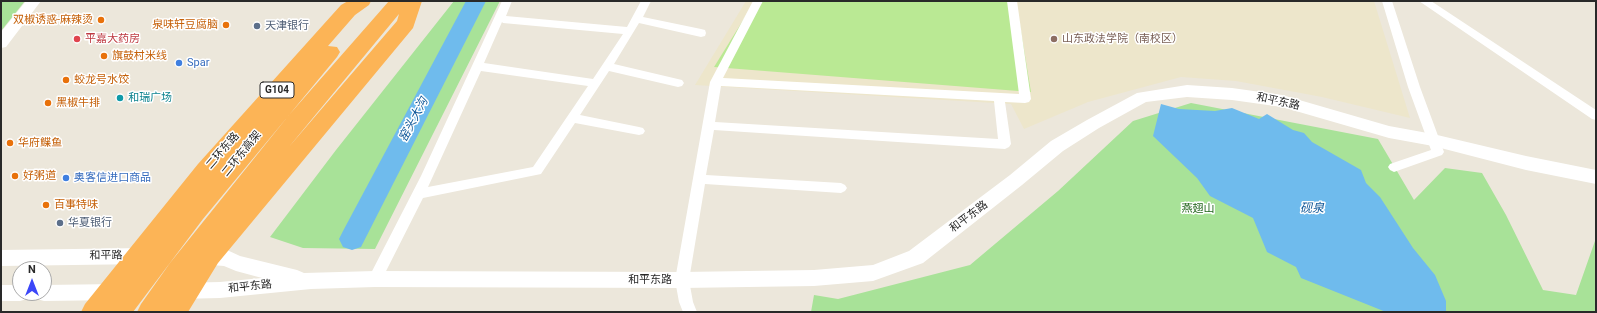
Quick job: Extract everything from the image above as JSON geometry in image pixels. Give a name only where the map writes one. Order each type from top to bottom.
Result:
[{"type":"highway","name":"二环东高架","points":[[113,302],[145,273],[256,138],[373,1]]},
{"type":"highway","name":"二环东高架","points":[[150,312],[179,270],[296,121],[400,1]]},
{"type":"highway","points":[[406,23],[412,1]]},
{"type":"highway","points":[[406,23],[420,1]]},
{"type":"highway","points":[[174,312],[210,256],[426,1]]},
{"type":"highway","name":"二环东路","points":[[94,312],[113,302],[137,256],[206,170],[354,3]]},
{"type":"main road","points":[[1,43],[34,1]]},
{"type":"main road","name":"和平东路","points":[[188,291],[220,290],[311,281],[375,279],[682,280],[814,278],[873,273],[916,257],[1016,180],[1057,146],[1093,124],[1143,97],[1187,91],[1232,94],[1275,100],[1389,132],[1433,140],[1526,163],[1596,177]]},
{"type":"main road","name":"和平东路","points":[[210,256],[228,258],[236,264],[311,281]]},
{"type":"main road","name":"和平路","points":[[1,258],[210,256]]},
{"type":"main road","points":[[52,293],[113,302],[188,291]]},
{"type":"main road","points":[[1,293],[12,293]]},
{"type":"street","points":[[375,279],[419,194],[507,1]]},
{"type":"street","points":[[419,194],[537,171],[630,31],[646,1]]},
{"type":"street","points":[[690,312],[686,302],[682,280],[716,82],[758,1]]},
{"type":"street","points":[[716,82],[1025,99],[1012,1]]},
{"type":"street","points":[[1387,1],[1438,152],[1394,167]]},
{"type":"street","points":[[1424,1],[1596,116]]},
{"type":"street","points":[[503,19],[630,31]]},
{"type":"street","points":[[637,19],[701,34]]},
{"type":"street","points":[[477,66],[595,83]]},
{"type":"street","points":[[606,66],[678,83]]},
{"type":"street","points":[[714,126],[1005,144],[999,98]]},
{"type":"street","points":[[572,118],[639,132]]},
{"type":"street","points":[[700,179],[841,188]]},
{"type":"shaded area","name":"山东政法学院（南校区）","points":[[746,1],[1374,1],[1410,118],[1322,97],[1236,81],[1181,77],[1088,102],[1024,129],[1011,104],[695,85]]},
{"type":"green space","points":[[25,1],[1,31],[1,2]]},
{"type":"green space","points":[[454,1],[500,1],[375,249],[303,248],[270,237],[336,150]]},
{"type":"green space","points":[[755,1],[1016,1],[1031,92],[714,67]]},
{"type":"green space","name":"燕翅山","points":[[1191,103],[1378,139],[1414,200],[1445,168],[1482,173],[1506,215],[1543,290],[1576,295],[1596,238],[1596,312],[811,312],[814,295],[838,299],[970,265],[1058,191],[1133,121]]},
{"type":"water","name":"砚泉","points":[[1161,104],[1179,109],[1215,111],[1232,108],[1259,119],[1267,114],[1293,130],[1304,133],[1312,142],[1361,170],[1366,183],[1380,197],[1413,248],[1435,275],[1446,301],[1446,312],[1386,312],[1301,278],[1296,267],[1267,252],[1253,218],[1210,196],[1197,178],[1153,136]]},
{"type":"waterway","name":"窑头大沟","points":[[352,239],[476,1]]},
{"type":"place","name":"双椒诱惑-麻辣烫","points":[[101,20]]},
{"type":"place","name":"泉味轩豆腐脑","points":[[226,25]]},
{"type":"place","name":"天津银行","points":[[257,26]]},
{"type":"place","name":"平嘉大药房","points":[[77,39]]},
{"type":"place","name":"山东政法学院（南校区）","points":[[1054,39]]},
{"type":"place","name":"旗鼓村米线","points":[[104,56]]},
{"type":"place","name":"Spar","points":[[179,63]]},
{"type":"place","name":"蛟龙号水饺","points":[[66,80]]},
{"type":"place","name":"和瑞广场","points":[[120,98]]},
{"type":"place","name":"黑椒牛排","points":[[48,103]]},
{"type":"place","name":"华府鲽鱼","points":[[10,143]]},
{"type":"place","name":"好粥道","points":[[15,176]]},
{"type":"place","name":"奥客信进口商品","points":[[66,178]]},
{"type":"place","name":"百事特味","points":[[46,205]]},
{"type":"place","name":"华夏银行","points":[[60,223]]}]
